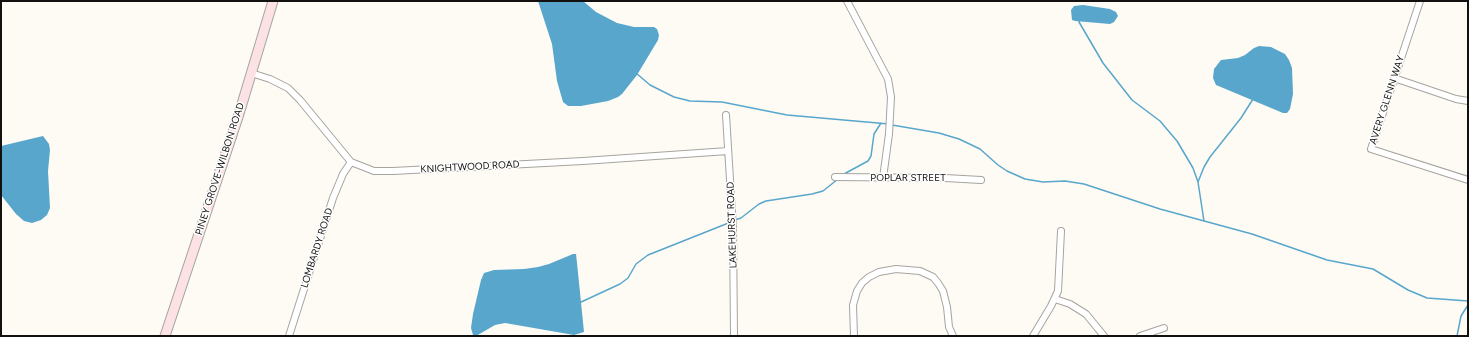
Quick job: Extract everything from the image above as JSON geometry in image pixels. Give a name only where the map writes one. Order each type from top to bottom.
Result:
[{"type":"street","name":"PINEY GROVE-WILBON ROAD","points":[[165,336],[252,73],[273,1]]},
{"type":"street","points":[[847,1],[888,79],[891,97],[889,134],[883,178]]},
{"type":"street","name":"AVERY GLENN WAY","points":[[1420,1],[1371,149],[1468,180]]},
{"type":"street","name":"KNIGHTWOOD ROAD","points":[[252,73],[270,79],[288,88],[300,100],[351,162],[374,171],[583,161],[728,152]]},
{"type":"street","points":[[1394,78],[1456,99],[1468,101]]},
{"type":"street","name":"LAKEHURST ROAD","points":[[726,115],[733,228],[734,336]]},
{"type":"street","name":"LOMBARDY ROAD","points":[[289,336],[333,198],[343,174],[351,162]]},
{"type":"street","name":"POPLAR STREET","points":[[835,177],[945,178],[981,180]]},
{"type":"street","points":[[1033,336],[1055,299],[1060,284],[1061,231]]},
{"type":"street","points":[[854,336],[853,305],[857,290],[869,277],[879,272],[896,269],[913,269],[933,277],[943,291],[947,307],[949,327],[954,336]]},
{"type":"street","points":[[1055,299],[1070,304],[1086,314],[1104,336]]},
{"type":"street","points":[[1140,336],[1164,328]]},
{"type":"water","points":[[538,1],[583,1],[596,12],[617,23],[634,27],[654,27],[657,29],[659,35],[658,40],[637,75],[618,97],[608,101],[581,106],[568,106],[563,102],[557,81],[552,44]]},
{"type":"water","points":[[1083,5],[1110,9],[1116,12],[1118,16],[1114,22],[1110,24],[1072,20],[1071,10],[1074,6]]},
{"type":"water","points":[[1259,46],[1271,47],[1285,54],[1289,60],[1292,68],[1293,94],[1290,109],[1287,113],[1283,113],[1216,85],[1213,78],[1214,69],[1221,60],[1238,58]]},
{"type":"water","points":[[43,136],[49,144],[50,150],[48,171],[50,208],[47,215],[41,220],[32,223],[24,221],[16,214],[1,195],[1,146]]},
{"type":"water","points":[[576,254],[584,332],[574,335],[505,323],[495,325],[476,336],[473,335],[471,328],[473,314],[484,273],[494,270],[538,267]]},
{"type":"waterway","points":[[1080,20],[1079,22],[1103,63],[1132,100],[1160,121],[1177,141],[1193,168],[1198,182],[1204,221]]},
{"type":"waterway","points":[[636,73],[650,85],[674,97],[690,101],[722,102],[787,115],[889,124]]},
{"type":"waterway","points":[[1198,182],[1210,157],[1241,118],[1253,99]]},
{"type":"waterway","points":[[844,174],[868,161],[871,156],[874,134],[881,123]]},
{"type":"waterway","points":[[892,125],[939,133],[959,139],[980,149],[1007,171],[1025,179],[1043,182],[1065,181],[1084,184],[1160,209],[1252,234],[1327,260],[1373,269],[1408,290],[1427,298],[1468,301]]},
{"type":"waterway","points":[[735,220],[741,218],[759,204],[766,201],[823,191],[838,179]]},
{"type":"waterway","points":[[579,303],[620,284],[628,278],[636,264],[648,255],[731,222]]},
{"type":"waterway","points":[[1457,336],[1461,316],[1468,305]]}]
